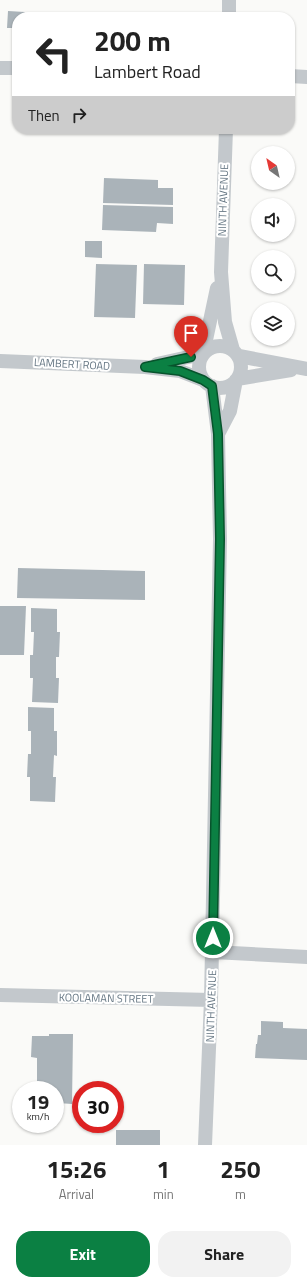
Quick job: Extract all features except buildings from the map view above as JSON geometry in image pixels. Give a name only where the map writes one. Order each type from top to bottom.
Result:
[{"type":"street","points":[[229,0],[229,12]]},
{"type":"street","points":[[0,68],[12,68]]},
{"type":"street","points":[[295,76],[307,77]]},
{"type":"street","name":"NINTH AVENUE","points":[[226,134],[221,272],[225,322],[236,353]]},
{"type":"street","name":"NINTH AVENUE","points":[[203,354],[221,272]]},
{"type":"street","points":[[236,353],[241,364],[237,380],[231,385],[225,387],[207,383],[199,372],[199,363],[203,354],[209,348],[217,345],[226,346],[236,353],[305,369]]},
{"type":"street","name":"LAMBERT ROAD","points":[[145,367],[203,354]]},
{"type":"street","name":"LAMBERT ROAD","points":[[0,360],[145,367],[180,371],[207,383]]},
{"type":"street","points":[[237,380],[305,369]]},
{"type":"street","name":"NINTH AVENUE","points":[[218,434],[230,411],[237,380]]},
{"type":"street","name":"NINTH AVENUE","points":[[205,1145],[211,1000],[220,539],[218,434],[207,383]]},
{"type":"street","points":[[212,952],[307,957]]},
{"type":"street","name":"KOOLAMAN STREET","points":[[0,995],[211,1000]]},
{"type":"route","points":[[191,357],[145,367],[180,371],[203,380],[212,386],[218,434],[220,539],[213,866],[213,938]]}]
